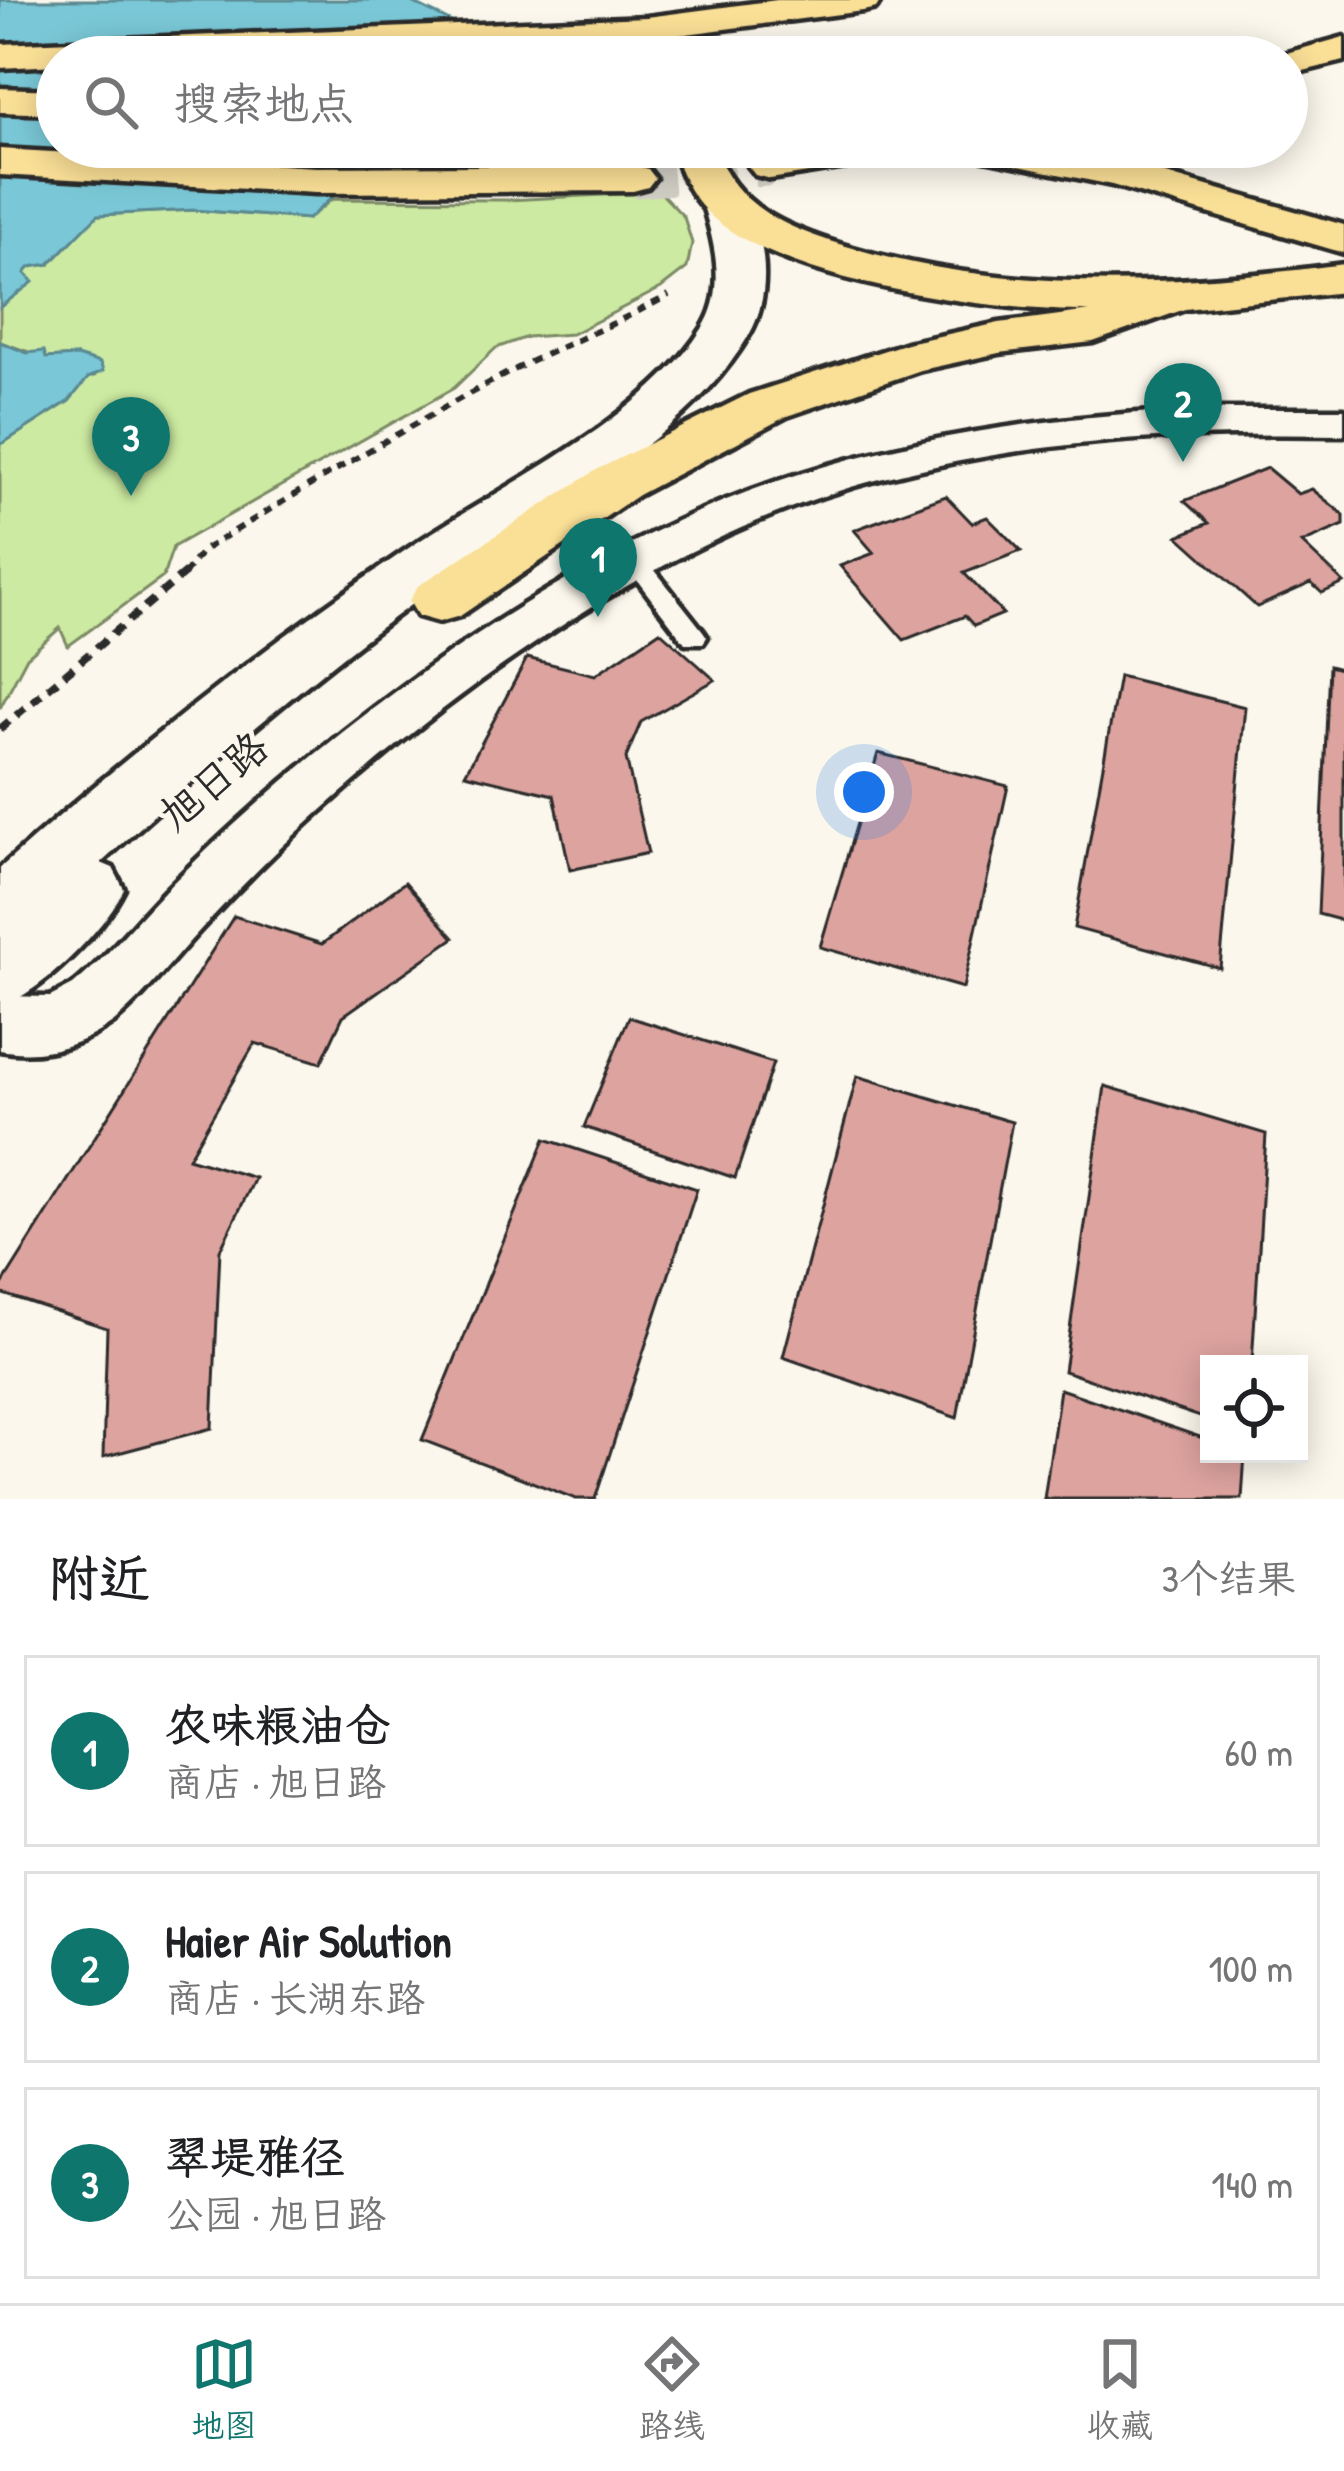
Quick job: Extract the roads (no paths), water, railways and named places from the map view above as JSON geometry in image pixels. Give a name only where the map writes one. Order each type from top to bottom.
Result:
[{"type":"main road","points":[[184,36],[632,0]]},
{"type":"main road","points":[[457,36],[662,27],[863,0]]},
{"type":"main road","points":[[787,36],[883,0]]},
{"type":"main road","points":[[0,46],[36,44]]},
{"type":"main road","points":[[1308,58],[1344,49]]},
{"type":"main road","points":[[0,56],[36,54]]},
{"type":"main road","points":[[0,68],[36,67]]},
{"type":"main road","points":[[0,81],[36,80]]},
{"type":"main road","points":[[0,100],[36,101]]},
{"type":"main road","points":[[0,162],[36,165]]},
{"type":"main road","points":[[76,168],[357,183],[638,172]]},
{"type":"main road","points":[[630,168],[725,205],[799,245],[910,278],[1060,293],[1181,294],[1344,278]]},
{"type":"main road","points":[[432,583],[650,410],[713,349],[734,315],[742,281],[737,240],[725,205],[703,168]]},
{"type":"main road","points":[[1086,168],[1344,239]]},
{"type":"main road","points":[[1157,168],[1344,219]]},
{"type":"main road","points":[[432,583],[768,405],[907,358],[1011,336],[1093,327],[1181,294],[1271,316],[1344,325]]},
{"type":"main road","name":"旭日路","points":[[0,913],[193,744],[432,583]]},
{"type":"main road","name":"旭日路","points":[[0,974],[182,803],[432,583]]},
{"type":"street","points":[[0,1023],[35,1026],[80,1012],[272,823],[343,762],[470,670],[638,566],[723,520],[806,487],[980,443],[1192,425],[1344,422]]},
{"type":"lane","points":[[638,566],[694,637]]},
{"type":"water","points":[[0,0],[407,0],[480,36],[36,36],[36,168],[365,168],[308,219],[194,210],[98,215],[49,264],[30,267],[25,273],[33,282],[0,307]]},
{"type":"water","points":[[0,342],[27,353],[44,351],[46,358],[77,356],[100,363],[103,371],[88,378],[69,401],[0,445]]},
{"type":"tunnel","points":[[633,178],[747,168]]},
{"type":"place","name":"Haier Air Solution","points":[[1183,462]]},
{"type":"place","name":"翠堤雅径","points":[[131,496]]},
{"type":"place","name":"农味粮油仓","points":[[598,617]]}]
